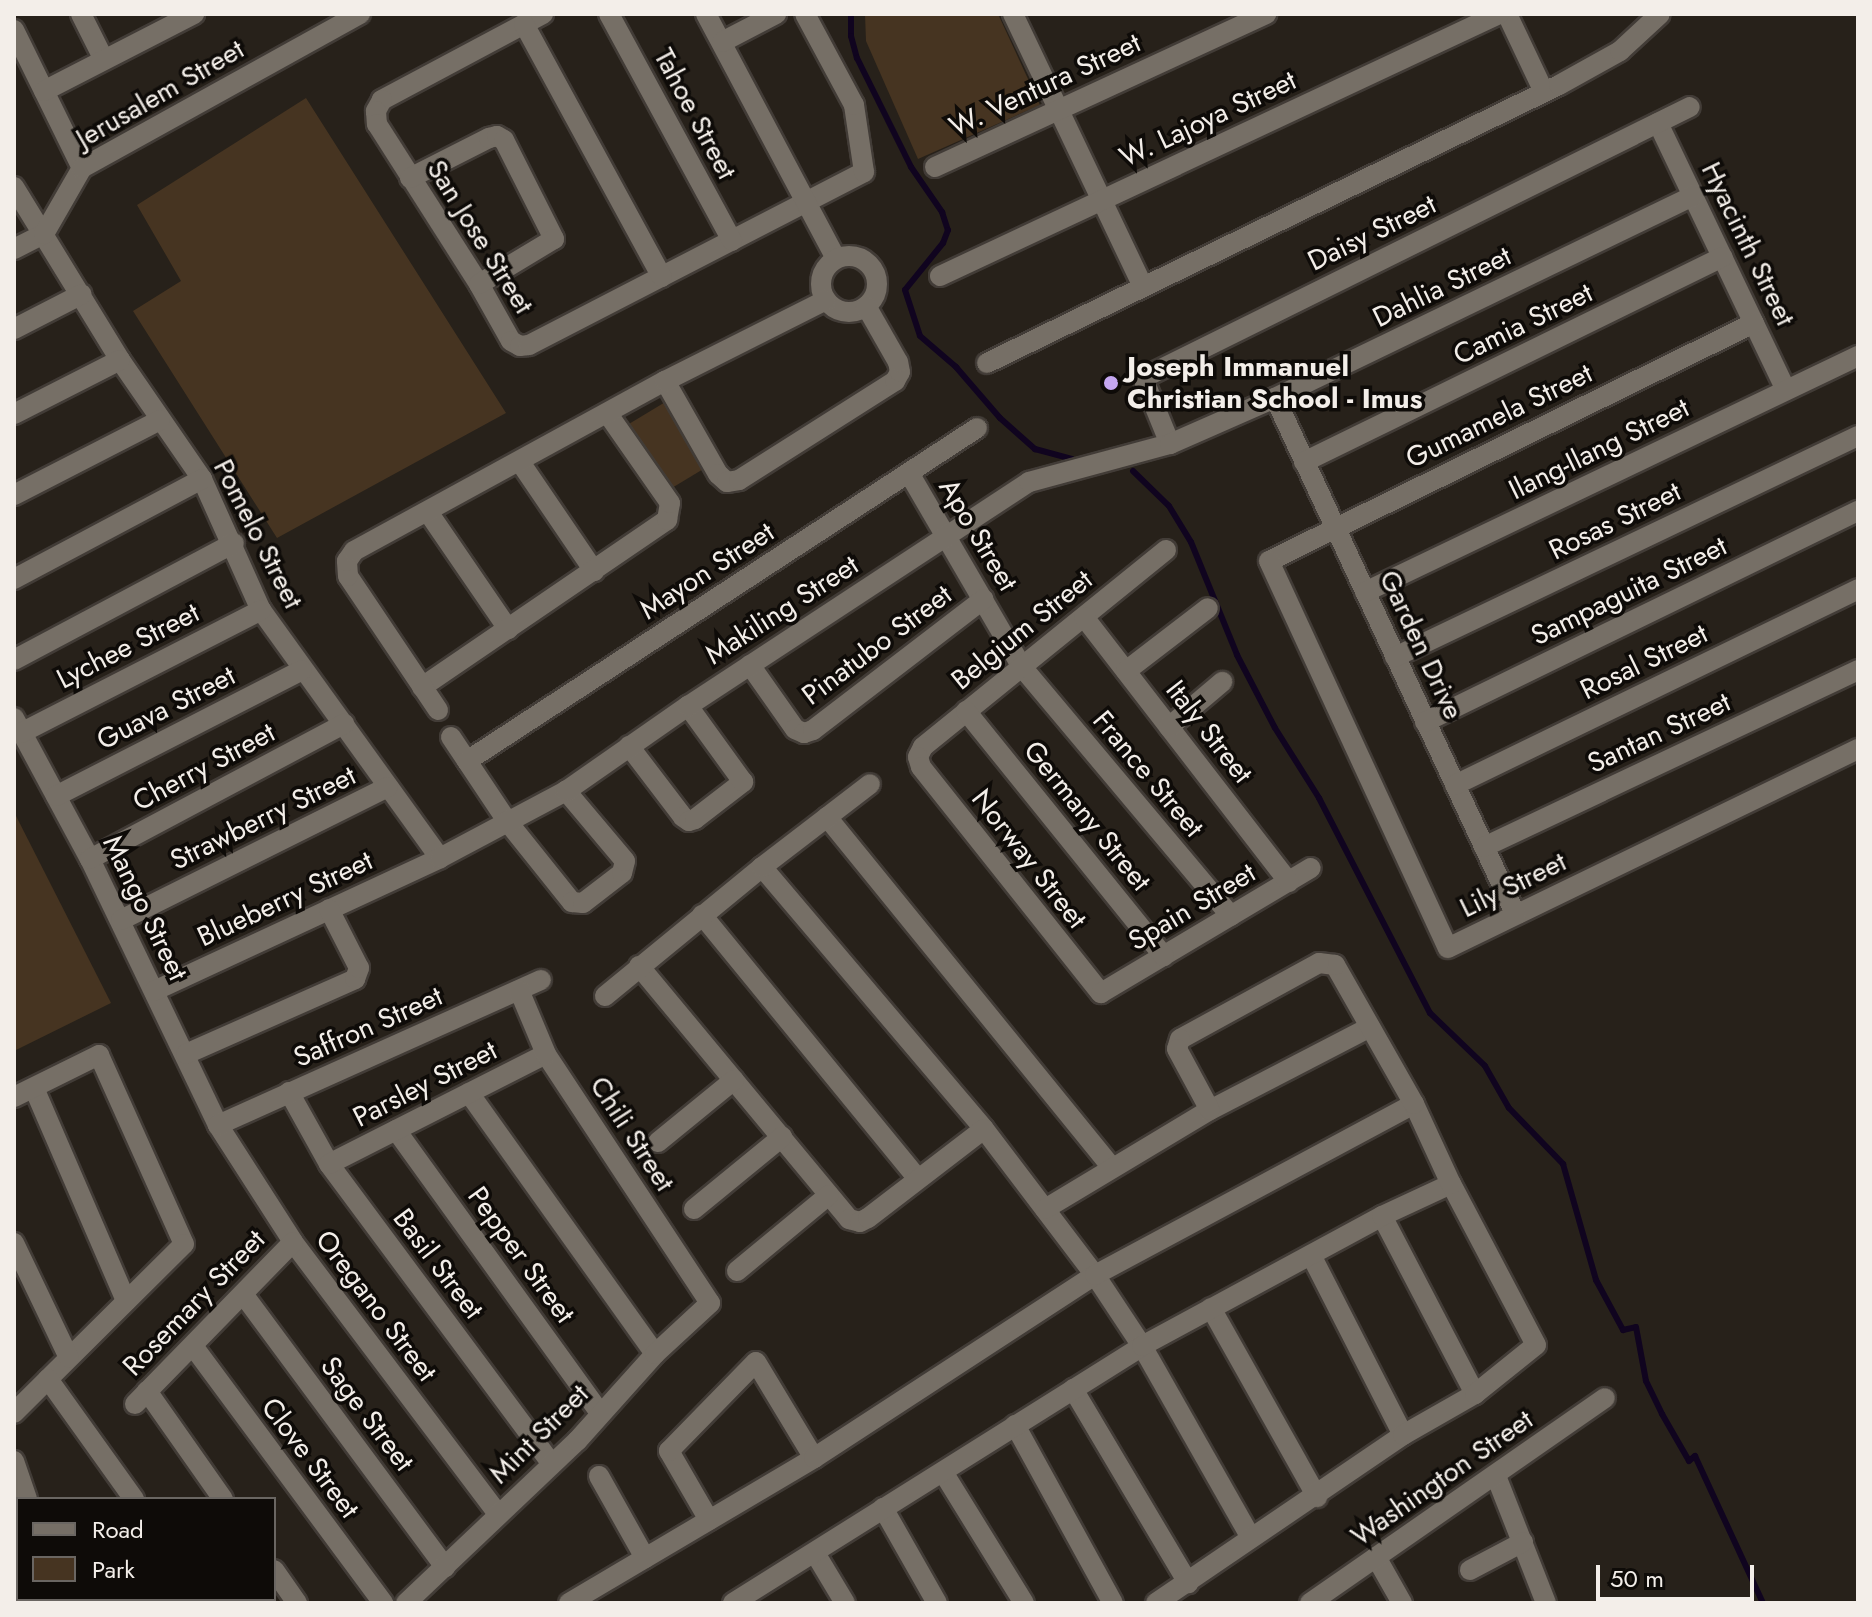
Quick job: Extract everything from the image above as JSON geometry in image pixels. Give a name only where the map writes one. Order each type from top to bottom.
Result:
[{"type":"street","points":[[81,14],[104,60]]},
{"type":"street","points":[[44,91],[104,60],[163,21],[194,14]]},
{"type":"street","name":"Jerusalem Street","points":[[44,234],[82,168],[332,20],[360,14]]},
{"type":"street","name":"San Jose Street","points":[[543,14],[382,100],[376,111],[377,124],[410,178],[479,284],[511,341],[520,346],[662,277],[864,172],[854,105],[805,14]]},
{"type":"street","name":"Tahoe Street","points":[[609,14],[732,241]]},
{"type":"street","points":[[706,14],[808,201],[836,259]]},
{"type":"street","points":[[722,42],[776,14]]},
{"type":"street","name":"W. Ventura Street","points":[[935,167],[1266,14]]},
{"type":"street","name":"W. Lajoya Street","points":[[940,276],[1499,14]]},
{"type":"street","points":[[1507,14],[1544,92]]},
{"type":"street","points":[[987,363],[1544,92],[1620,51],[1660,14]]},
{"type":"street","points":[[1015,15],[1143,287]]},
{"type":"street","points":[[524,24],[662,277]]},
{"type":"street","points":[[14,30],[82,168]]},
{"type":"street","name":"Daisy Street","points":[[1170,444],[1143,378],[1690,107]]},
{"type":"street","name":"Hyacinth Street","points":[[1658,123],[1786,390]]},
{"type":"street","points":[[410,178],[489,138],[497,136],[504,140],[554,239],[479,284]]},
{"type":"street","name":"Pomelo Street","points":[[14,187],[120,360],[202,479],[234,543],[261,610],[440,858]]},
{"type":"street","name":"Dahlia Street","points":[[1170,444],[1275,398],[1693,196]]},
{"type":"street","points":[[14,249],[44,234]]},
{"type":"street","points":[[850,256],[863,260],[873,269],[878,282],[875,296],[866,306],[852,312],[837,310],[826,300],[821,285],[825,270],[836,259],[850,256]]},
{"type":"street","name":"Camia Street","points":[[1304,462],[1723,257]]},
{"type":"street","points":[[14,329],[82,294]]},
{"type":"street","points":[[438,710],[348,576],[347,561],[354,551],[665,381],[826,300]]},
{"type":"street","points":[[665,381],[718,474],[727,482],[739,480],[895,381],[900,372],[898,362],[866,306]]},
{"type":"street","name":"Gumamela Street","points":[[1269,561],[1754,323]]},
{"type":"street","name":"Ilang-Ilang Street","points":[[1365,592],[1858,356]]},
{"type":"street","points":[[14,414],[120,360]]},
{"type":"street","name":"Garden Drive","points":[[1275,398],[1516,915]]},
{"type":"street","points":[[422,687],[667,520],[670,503],[608,414]]},
{"type":"street","points":[[14,495],[160,420]]},
{"type":"street","name":"Mayon Street","points":[[467,761],[977,428]]},
{"type":"street","name":"Rosas Street","points":[[1395,657],[1858,436]]},
{"type":"street","name":"Makiling Street","points":[[440,858],[566,791],[688,706],[1029,482],[1170,444]]},
{"type":"street","points":[[520,462],[594,571]]},
{"type":"street","name":"Apo Street","points":[[909,473],[1022,667]]},
{"type":"street","points":[[14,579],[202,479]]},
{"type":"street","name":"Sampaguita Street","points":[[1425,722],[1858,511]]},
{"type":"street","points":[[428,512],[508,629]]},
{"type":"street","points":[[14,660],[234,543]]},
{"type":"street","name":"Belgium Street","points":[[918,757],[923,747],[966,711],[1166,550]]},
{"type":"street","name":"Lily Street","points":[[1269,561],[1448,948],[1858,749]]},
{"type":"street","name":"Rosal Street","points":[[1455,785],[1858,589]]},
{"type":"street","name":"Pinatubo Street","points":[[750,665],[795,729],[804,733],[984,599]]},
{"type":"street","points":[[1126,671],[1208,608]]},
{"type":"street","name":"Lychee Street","points":[[18,725],[261,610]]},
{"type":"street","name":"Italy Street","points":[[1084,617],[1289,882]]},
{"type":"street","name":"France Street","points":[[1022,667],[1231,916]]},
{"type":"street","name":"Guava Street","points":[[56,796],[302,670]]},
{"type":"street","name":"Santan Street","points":[[1484,847],[1858,670]]},
{"type":"street","points":[[1169,727],[1222,682]]},
{"type":"street","points":[[629,746],[689,821],[743,782],[688,706]]},
{"type":"street","name":"Germany Street","points":[[966,711],[1164,956]]},
{"type":"street","name":"Cherry Street","points":[[90,859],[344,724]]},
{"type":"street","name":"Mango Street","points":[[18,725],[121,920],[218,1125]]},
{"type":"street","points":[[451,737],[507,821],[572,902],[583,903],[625,868],[625,861],[566,791]]},
{"type":"street","name":"Norway Street","points":[[918,757],[921,767],[1101,993]]},
{"type":"street","points":[[605,996],[762,867],[870,784]]},
{"type":"street","name":"Strawberry Street","points":[[121,920],[388,787]]},
{"type":"street","points":[[827,817],[1112,1168]]},
{"type":"street","name":"Blueberry Street","points":[[154,991],[440,858]]},
{"type":"street","points":[[762,867],[984,1129],[1095,1275],[1142,1346],[1250,1536]]},
{"type":"street","name":"Spain Street","points":[[1101,993],[1311,868]]},
{"type":"street","points":[[186,1054],[359,975],[359,968],[329,909]]},
{"type":"street","points":[[702,915],[918,1179]]},
{"type":"street","points":[[1156,1603],[1250,1536],[1317,1497],[1403,1435],[1475,1394],[1536,1345],[1451,1184],[1414,1104],[1335,965],[1319,963],[1180,1039],[1177,1049],[1210,1110]]},
{"type":"street","points":[[639,966],[849,1219],[860,1222],[984,1129]]},
{"type":"street","name":"Saffron Street","points":[[218,1125],[541,980]]},
{"type":"street","name":"Chili Street","points":[[519,990],[546,1054],[710,1303]]},
{"type":"street","points":[[1045,1209],[1210,1110],[1370,1027]]},
{"type":"street","name":"Parsley Street","points":[[329,1164],[546,1054]]},
{"type":"street","points":[[14,1097],[99,1055],[184,1244],[14,1413]]},
{"type":"street","points":[[658,1142],[734,1080]]},
{"type":"street","points":[[34,1088],[126,1301]]},
{"type":"street","name":"Basil Street","points":[[289,1092],[329,1164],[551,1463]]},
{"type":"street","points":[[469,1093],[655,1354]]},
{"type":"street","points":[[569,1603],[814,1458],[1095,1275],[1414,1104]]},
{"type":"street","name":"Oregano Street","points":[[218,1125],[293,1242],[498,1514]]},
{"type":"street","name":"Pepper Street","points":[[396,1130],[600,1413]]},
{"type":"street","points":[[694,1209],[782,1137]]},
{"type":"street","points":[[733,1603],[758,1596],[883,1508],[1142,1346],[1382,1216],[1451,1184]]},
{"type":"street","points":[[737,1271],[829,1195]]},
{"type":"street","points":[[1382,1216],[1475,1394]]},
{"type":"street","name":"Rosemary Street","points":[[221,1497],[141,1398],[293,1242]]},
{"type":"street","points":[[14,1243],[69,1358]]},
{"type":"street","points":[[1311,1255],[1403,1435]]},
{"type":"street","name":"Sage Street","points":[[243,1294],[445,1567]]},
{"type":"street","name":"Mint Street","points":[[406,1603],[710,1303]]},
{"type":"street","points":[[1211,1308],[1317,1497]]},
{"type":"street","name":"Clove Street","points":[[193,1346],[383,1603]]},
{"type":"street","points":[[709,1520],[669,1451],[756,1362],[814,1458]]},
{"type":"street","points":[[48,1379],[133,1497]]},
{"type":"street","points":[[1073,1389],[1188,1583]]},
{"type":"street","name":"Washington Street","points":[[1310,1603],[1605,1398]]},
{"type":"street","points":[[1015,1425],[1113,1603]]},
{"type":"street","points":[[14,1461],[26,1497]]},
{"type":"street","points":[[943,1472],[1024,1603]]},
{"type":"street","points":[[599,1476],[645,1558]]},
{"type":"street","points":[[1496,1476],[1546,1603]]},
{"type":"street","points":[[883,1508],[937,1603]]},
{"type":"street","points":[[1470,1570],[1523,1542]]},
{"type":"street","points":[[815,1553],[845,1603]]},
{"type":"street","points":[[1376,1557],[1402,1603]]},
{"type":"street","points":[[276,1573],[297,1603]]},
{"type":"green space","points":[[865,14],[998,14],[1040,105],[918,159],[866,41]]},
{"type":"green space","points":[[306,98],[506,413],[277,538],[133,311],[181,281],[137,205]]},
{"type":"green space","points":[[667,401],[707,467],[669,490],[629,424]]},
{"type":"green space","points":[[14,812],[111,1003],[14,1051]]},
{"type":"waterway","points":[[851,14],[851,36],[857,58],[911,167],[942,212],[948,230],[943,243],[905,290],[920,336],[956,367],[1000,418],[1035,449],[1072,459]]},
{"type":"waterway","points":[[1133,471],[1169,506],[1191,542],[1237,655],[1275,728],[1319,798],[1430,1013],[1485,1066],[1509,1108],[1563,1164],[1596,1280],[1623,1330],[1636,1327],[1646,1381],[1689,1461],[1695,1456],[1763,1603]]},
{"type":"place","name":"Joseph Immanuel Christian School - Imus","points":[[1111,383]]}]
